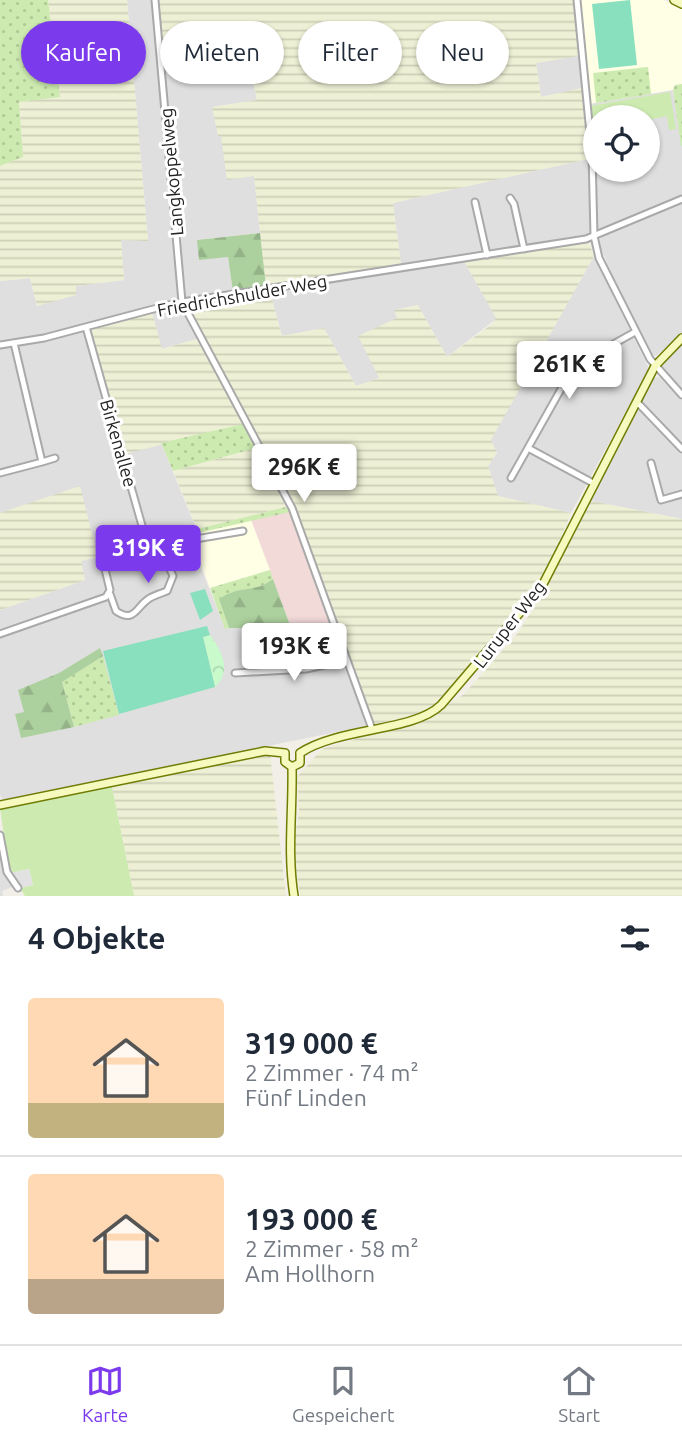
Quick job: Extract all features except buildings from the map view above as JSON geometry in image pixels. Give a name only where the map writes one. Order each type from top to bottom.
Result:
[{"type":"street","name":"Langkoppelweg","points":[[155,0],[182,302]]},
{"type":"street","points":[[577,0],[592,154],[594,236],[609,281],[635,332],[655,366],[682,396]]},
{"type":"street","points":[[674,0],[682,4]]},
{"type":"street","points":[[510,198],[514,204],[524,249]]},
{"type":"street","name":"Friedrichshulder Weg","points":[[0,345],[86,327],[182,302],[594,236],[682,199]]},
{"type":"street","points":[[475,202],[487,255]]},
{"type":"street","points":[[182,302],[292,508],[372,729]]},
{"type":"street","name":"Birkenallee","points":[[86,327],[148,547]]},
{"type":"street","points":[[511,478],[574,366],[635,332]]},
{"type":"street","name":"Luruper Weg","points":[[300,753],[326,739],[432,712],[472,671],[541,588],[655,366],[682,338]]},
{"type":"street","points":[[14,343],[43,462]]},
{"type":"street","points":[[547,351],[574,366]]},
{"type":"street","points":[[637,402],[682,449]]},
{"type":"street","points":[[528,447],[593,483]]},
{"type":"street","points":[[0,473],[55,458]]},
{"type":"street","points":[[651,463],[661,500],[682,494]]},
{"type":"street","points":[[159,545],[173,576],[167,591],[147,600],[136,614],[129,616],[116,611],[103,561],[106,557],[148,547],[159,545],[243,531]]},
{"type":"street","points":[[0,634],[110,594]]},
{"type":"street","points":[[290,670],[286,641],[302,639]]},
{"type":"street","points":[[235,673],[290,670],[347,660]]},
{"type":"street","points":[[0,805],[265,751],[285,752],[293,748],[300,753],[300,762],[292,767]]},
{"type":"street","points":[[285,752],[285,762],[292,767]]},
{"type":"street","points":[[292,767],[293,808],[288,849],[295,896]]},
{"type":"street","points":[[0,835],[7,872],[18,888]]},
{"type":"shaded area","points":[[48,0],[127,0],[129,21],[51,21]]},
{"type":"shaded area","points":[[127,0],[152,0],[156,48],[160,48],[160,84],[254,84],[257,100],[213,107],[221,135],[254,175],[260,233],[197,240],[228,257],[233,292],[154,304],[49,334],[0,343],[0,281],[30,278],[37,306],[76,286],[124,280],[121,240],[148,241],[134,84],[146,84],[146,21],[129,21]]},
{"type":"shaded area","points":[[158,0],[573,0],[579,56],[536,63],[541,97],[582,88],[583,160],[393,203],[401,265],[266,286],[254,176],[227,180],[221,136],[218,136],[212,107],[257,100],[254,84],[284,84],[284,21],[160,21],[160,24]]},
{"type":"shaded area","points":[[579,0],[663,0],[682,9],[682,146],[673,90],[589,104]]},
{"type":"shaded area","points":[[579,56],[582,88],[541,97],[536,62]]},
{"type":"shaded area","points":[[58,84],[134,84],[148,241],[121,240],[124,280],[76,286],[76,295],[37,306],[30,278],[0,281],[0,166],[23,157],[19,102],[60,97]]},
{"type":"shaded area","points":[[673,90],[682,146],[682,195],[601,230],[597,228],[595,182],[660,182],[660,105],[589,104]]},
{"type":"shaded area","points":[[583,160],[583,182],[589,182],[590,234],[401,265],[393,203]]},
{"type":"shaded area","points":[[682,203],[682,333],[656,356],[651,354],[623,304],[599,243],[601,237]]},
{"type":"shaded area","points":[[588,241],[594,256],[491,440],[497,453],[488,466],[498,496],[571,513],[540,588],[437,705],[420,715],[372,724],[294,508],[188,306],[270,292],[282,336],[324,328],[356,386],[379,378],[358,336],[397,318],[394,310],[418,305],[447,357],[492,324],[496,318],[464,261]]},
{"type":"shaded area","points":[[594,256],[649,369],[571,513],[498,496],[488,466],[497,453],[490,440]]},
{"type":"shaded area","points":[[464,261],[497,318],[447,357],[418,305],[395,310],[397,317],[379,378],[356,386],[324,328],[282,336],[270,292]]},
{"type":"shaded area","points":[[180,306],[197,339],[161,349],[152,312]]},
{"type":"shaded area","points":[[152,312],[162,349],[197,339],[243,424],[125,454],[90,329]]},
{"type":"shaded area","points":[[83,331],[142,532],[142,544],[99,557],[107,594],[0,631],[0,610],[85,580],[80,561],[80,487],[0,513],[0,476],[57,459],[55,455],[44,458],[17,346]]},
{"type":"shaded area","points":[[682,343],[682,390],[661,366]]},
{"type":"shaded area","points":[[12,347],[40,459],[0,470],[0,348]]},
{"type":"shaded area","points":[[659,377],[682,400],[682,519],[587,500],[652,378]]},
{"type":"shaded area","points":[[161,443],[198,533],[156,543],[153,542],[145,523],[125,454]]},
{"type":"shaded area","points":[[256,448],[286,507],[197,529],[173,471]]},
{"type":"shaded area","points":[[80,486],[98,557],[81,561],[85,580],[0,610],[0,513]]},
{"type":"shaded area","points":[[587,500],[682,519],[682,896],[300,896],[293,847],[299,812],[297,777],[322,749],[428,718],[464,694],[517,634],[546,588]]},
{"type":"shaded area","points":[[290,512],[331,627],[291,628],[251,520]]},
{"type":"shaded area","points":[[251,520],[270,570],[210,588],[191,535]]},
{"type":"shaded area","points":[[190,541],[225,628],[331,627],[341,653],[339,659],[347,669],[366,726],[3,800],[0,795],[0,637],[113,597],[105,565],[111,557]]},
{"type":"shaded area","points":[[251,657],[252,669],[232,671],[231,659]]},
{"type":"shaded area","points":[[270,753],[286,896],[134,896],[112,787]]},
{"type":"shaded area","points":[[0,846],[6,872],[15,886],[2,891],[3,896],[0,896]]},
{"type":"shaded area","points":[[29,869],[33,885],[20,888],[10,873]]},
{"type":"green space","points":[[0,0],[48,0],[51,21],[21,21],[21,84],[58,84],[60,97],[19,102],[23,157],[0,166]]},
{"type":"green space","points":[[630,0],[637,65],[599,69],[592,4]]},
{"type":"green space","points":[[648,67],[651,94],[596,103],[593,73]]},
{"type":"green space","points":[[682,84],[681,146],[673,90],[675,85]]},
{"type":"green space","points":[[670,92],[676,129],[669,130],[667,116],[660,117],[660,105],[596,105]]},
{"type":"green space","points":[[260,233],[266,286],[233,292],[228,257],[199,260],[197,240]]},
{"type":"green space","points":[[243,424],[256,448],[173,471],[161,443]]},
{"type":"green space","points":[[286,507],[290,512],[198,533],[197,529]]},
{"type":"green space","points":[[270,570],[273,579],[266,584],[227,594],[219,599],[229,628],[225,629],[210,588]]},
{"type":"green space","points":[[273,579],[291,628],[229,628],[219,599],[227,594],[266,584]]},
{"type":"green space","points":[[205,589],[213,611],[200,620],[190,593]]},
{"type":"green space","points":[[207,626],[210,635],[203,637],[215,687],[119,714],[103,651]]},
{"type":"green space","points":[[210,635],[221,654],[224,668],[215,687],[203,637]]},
{"type":"green space","points":[[100,648],[103,656],[62,682],[74,727],[21,738],[15,714],[24,712],[18,690],[59,673]]},
{"type":"green space","points":[[103,656],[119,715],[74,727],[62,682]]},
{"type":"green space","points":[[112,787],[134,896],[25,896],[20,888],[33,885],[29,869],[10,873],[0,809]]}]
